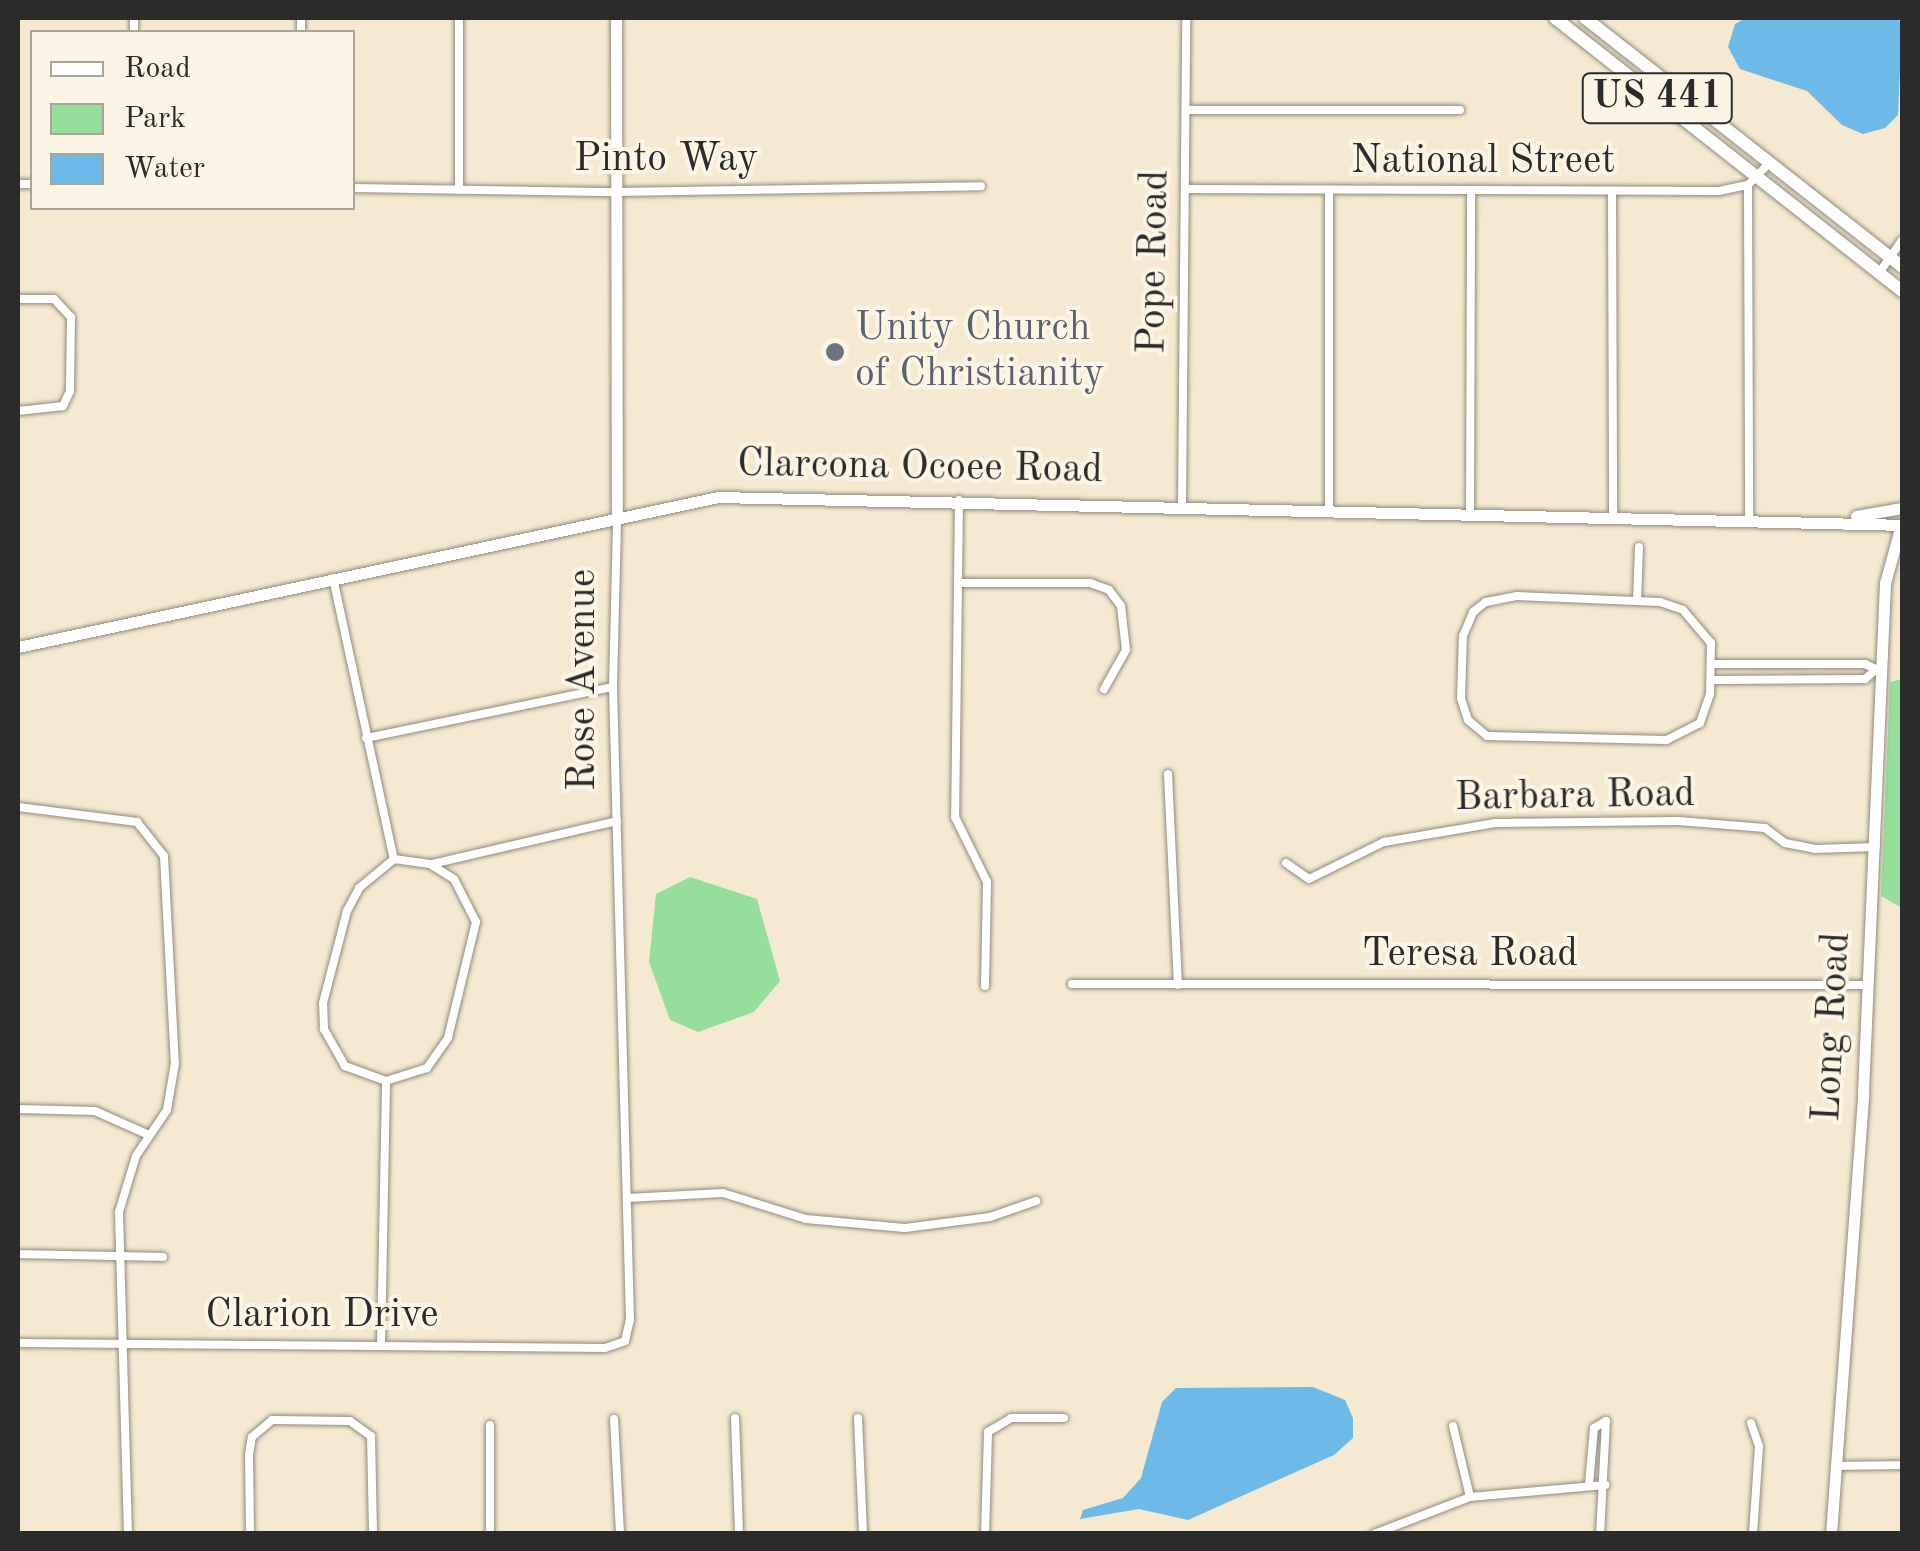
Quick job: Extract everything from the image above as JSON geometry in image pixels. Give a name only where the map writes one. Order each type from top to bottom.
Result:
[{"type":"main road","name":"Rose Avenue","points":[[616,18],[617,514]]},
{"type":"main road","name":"US 441","points":[[1555,18],[1753,182],[1902,291]]},
{"type":"main road","name":"US 441","points":[[1585,18],[1902,268]]},
{"type":"main road","name":"Clarcona Ocoee Road","points":[[18,646],[617,514],[718,497],[960,500],[1613,520],[1837,519],[1902,525]]},
{"type":"main road","name":"Clarcona Ocoee Road","points":[[1837,519],[1902,508]]},
{"type":"main road","name":"Long Road","points":[[1831,1534],[1876,847],[1877,672],[1884,582],[1902,525]]},
{"type":"street","points":[[458,190],[459,18]]},
{"type":"street","name":"Pope Road","points":[[1182,506],[1186,18]]},
{"type":"street","points":[[1186,110],[1460,110]]},
{"type":"street","points":[[1748,522],[1753,182],[1769,163]]},
{"type":"street","name":"National Street","points":[[1186,189],[1471,194],[1612,192],[1753,182]]},
{"type":"street","name":"Pinto Way","points":[[355,188],[616,192],[981,186]]},
{"type":"street","points":[[1329,192],[1329,510]]},
{"type":"street","points":[[1612,192],[1613,520]]},
{"type":"street","points":[[1470,515],[1471,194]]},
{"type":"street","points":[[1878,272],[1902,240]]},
{"type":"street","points":[[18,299],[54,299],[71,317],[70,391],[63,406],[18,411]]},
{"type":"street","points":[[960,500],[955,817],[987,882],[985,986]]},
{"type":"street","name":"Rose Avenue","points":[[617,514],[613,687],[627,1198],[625,1341]]},
{"type":"street","points":[[1637,601],[1639,547]]},
{"type":"street","points":[[333,578],[394,859]]},
{"type":"street","points":[[960,583],[1090,583],[1109,590],[1121,606],[1126,650],[1104,688]]},
{"type":"street","points":[[1516,596],[1637,601],[1683,610],[1702,626],[1712,664],[1712,680],[1700,723],[1666,740],[1505,740],[1468,720],[1461,698],[1464,636],[1473,612],[1486,602],[1516,596]]},
{"type":"street","points":[[1712,664],[1865,664],[1877,672],[1864,679],[1712,680]]},
{"type":"street","points":[[366,738],[613,687]]},
{"type":"street","points":[[1168,774],[1178,985]]},
{"type":"street","points":[[18,807],[137,822],[164,856],[174,1063],[168,1110],[149,1135],[128,1178],[118,1257],[128,1534]]},
{"type":"street","name":"Barbara Road","points":[[1286,862],[1309,879],[1384,842],[1495,823],[1678,820],[1765,828],[1785,843],[1815,849],[1876,847]]},
{"type":"street","points":[[430,864],[454,878],[470,899],[475,941],[439,1054],[410,1078],[386,1082],[345,1066],[324,1028],[323,1004],[347,911],[359,888],[394,859],[430,864],[617,821]]},
{"type":"street","name":"Teresa Road","points":[[1072,984],[1867,985]]},
{"type":"street","points":[[381,1346],[386,1082]]},
{"type":"street","points":[[18,1109],[95,1111],[149,1135]]},
{"type":"street","points":[[627,1198],[723,1193],[806,1220],[906,1228],[990,1217],[1036,1201]]},
{"type":"street","points":[[18,1254],[163,1257]]},
{"type":"street","name":"Clarion Drive","points":[[18,1344],[605,1348],[625,1341]]},
{"type":"street","points":[[734,1418],[739,1534]]},
{"type":"street","points":[[858,1418],[864,1534]]},
{"type":"street","points":[[984,1534],[988,1432],[1011,1418],[1064,1418]]},
{"type":"street","points":[[614,1419],[620,1534]]},
{"type":"street","points":[[250,1534],[252,1437],[272,1420],[361,1425],[370,1436],[372,1534]]},
{"type":"street","points":[[1590,1484],[1600,1420],[1610,1430],[1600,1534]]},
{"type":"street","points":[[1751,1423],[1759,1446],[1754,1534]]},
{"type":"street","points":[[490,1425],[490,1534]]},
{"type":"street","points":[[1453,1426],[1470,1497]]},
{"type":"street","points":[[1835,1466],[1902,1465]]},
{"type":"street","points":[[1374,1534],[1470,1497],[1605,1485]]},
{"type":"green space","points":[[1902,679],[1902,908],[1881,896],[1890,682]]},
{"type":"green space","points":[[690,877],[757,899],[780,981],[754,1012],[698,1032],[670,1020],[649,962],[656,894]]},
{"type":"water","points":[[1746,18],[1897,18],[1902,24],[1898,115],[1885,128],[1863,134],[1842,125],[1807,91],[1740,69],[1728,47],[1735,24]]},
{"type":"water","points":[[1313,1387],[1345,1400],[1353,1418],[1353,1438],[1334,1455],[1188,1520],[1139,1509],[1080,1519],[1083,1510],[1123,1498],[1141,1478],[1162,1402],[1176,1388]]},
{"type":"place","name":"Unity Church of Christianity","points":[[835,352]]}]
